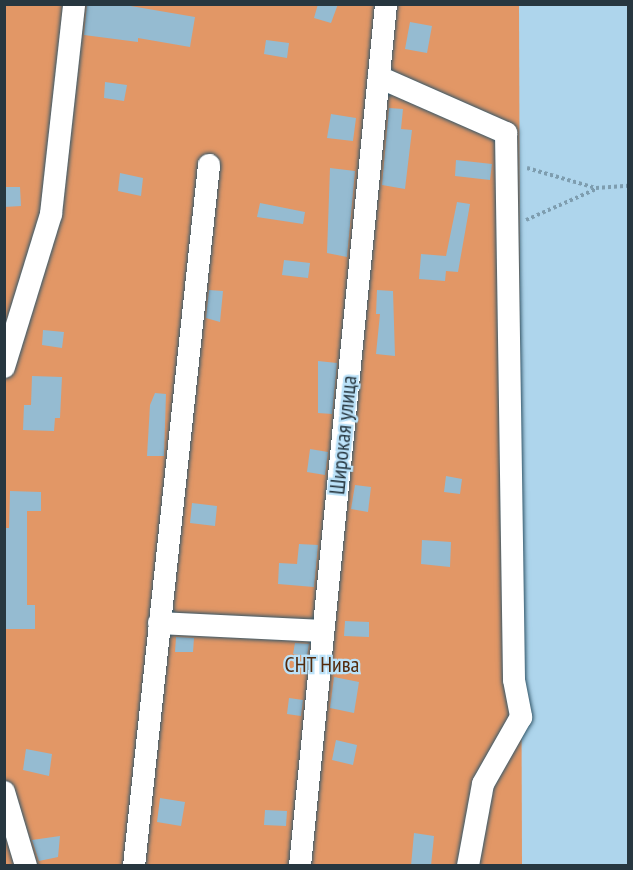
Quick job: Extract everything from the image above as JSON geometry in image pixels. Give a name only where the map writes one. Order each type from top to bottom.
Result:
[{"type":"street","points":[[4,367],[13,303],[51,214],[74,4]]},
{"type":"street","name":"Широкая улица","points":[[300,866],[386,4]]},
{"type":"street","points":[[379,77],[506,133],[514,680],[521,717],[483,784],[468,866]]},
{"type":"street","points":[[134,866],[209,165]]},
{"type":"street","points":[[159,623],[323,631]]},
{"type":"street","points":[[4,792],[26,866]]},
{"type":"path","points":[[506,162],[596,188],[628,186]]},
{"type":"path","points":[[507,228],[596,188]]},
{"type":"green space","name":"СНТ Нива","points":[[5,5],[519,5],[522,865],[5,866]]},
{"type":"building","points":[[87,4],[119,4],[195,17],[190,47],[138,38],[138,42],[84,35]]},
{"type":"building","points":[[318,4],[338,4],[331,23],[314,18]]},
{"type":"building","points":[[410,22],[432,26],[427,53],[405,49]]},
{"type":"building","points":[[266,40],[289,43],[287,58],[264,54]]},
{"type":"building","points":[[105,82],[127,85],[124,101],[104,98]]},
{"type":"building","points":[[389,108],[403,109],[401,129],[412,130],[405,189],[382,185]]},
{"type":"building","points":[[331,114],[356,118],[353,141],[327,138]]},
{"type":"building","points":[[456,160],[492,164],[490,180],[455,176]]},
{"type":"building","points":[[330,168],[355,171],[347,257],[327,253]]},
{"type":"building","points":[[120,173],[143,178],[141,196],[118,191]]},
{"type":"building","points":[[4,187],[20,187],[21,206],[4,207]]},
{"type":"building","points":[[457,202],[470,204],[458,272],[446,271],[445,281],[419,279],[421,254],[446,256]]},
{"type":"building","points":[[260,203],[305,212],[303,224],[257,217]]},
{"type":"building","points":[[284,260],[310,263],[308,278],[282,275]]},
{"type":"building","points":[[209,290],[223,291],[220,322],[206,318]]},
{"type":"building","points":[[377,290],[393,291],[395,356],[376,354],[380,314],[376,314]]},
{"type":"building","points":[[43,330],[64,332],[62,348],[42,345]]},
{"type":"building","points":[[318,361],[337,363],[332,414],[318,413]]},
{"type":"building","points":[[32,376],[62,377],[60,418],[55,418],[54,431],[23,430],[24,405],[31,405]]},
{"type":"building","points":[[155,393],[166,394],[164,456],[147,456],[150,405]]},
{"type":"building","points":[[310,449],[328,452],[325,475],[307,472]]},
{"type":"building","points":[[446,476],[462,479],[460,494],[444,492]]},
{"type":"building","points":[[355,485],[371,487],[368,512],[351,509]]},
{"type":"building","points":[[10,491],[41,492],[41,511],[27,511],[27,605],[35,605],[35,629],[4,629],[4,528],[9,528]]},
{"type":"building","points":[[192,503],[217,506],[215,526],[190,523]]},
{"type":"building","points":[[422,540],[451,542],[450,567],[421,564]]},
{"type":"building","points":[[299,544],[318,545],[314,587],[278,584],[279,563],[297,564]]},
{"type":"building","points":[[345,621],[369,622],[369,637],[344,636]]},
{"type":"building","points":[[176,637],[194,638],[193,652],[175,652]]},
{"type":"building","points":[[295,643],[309,644],[307,656],[293,654]]},
{"type":"building","points":[[334,677],[359,682],[354,713],[330,708]]},
{"type":"building","points":[[289,698],[303,700],[301,716],[287,714]]},
{"type":"building","points":[[336,740],[357,745],[353,765],[332,760]]},
{"type":"building","points":[[26,749],[52,754],[49,776],[23,770]]},
{"type":"building","points":[[160,798],[185,802],[181,826],[157,822]]},
{"type":"building","points":[[265,810],[287,811],[286,826],[264,825]]},
{"type":"building","points":[[414,833],[434,836],[431,866],[411,866]]},
{"type":"building","points":[[60,836],[58,857],[39,861],[32,840]]}]
